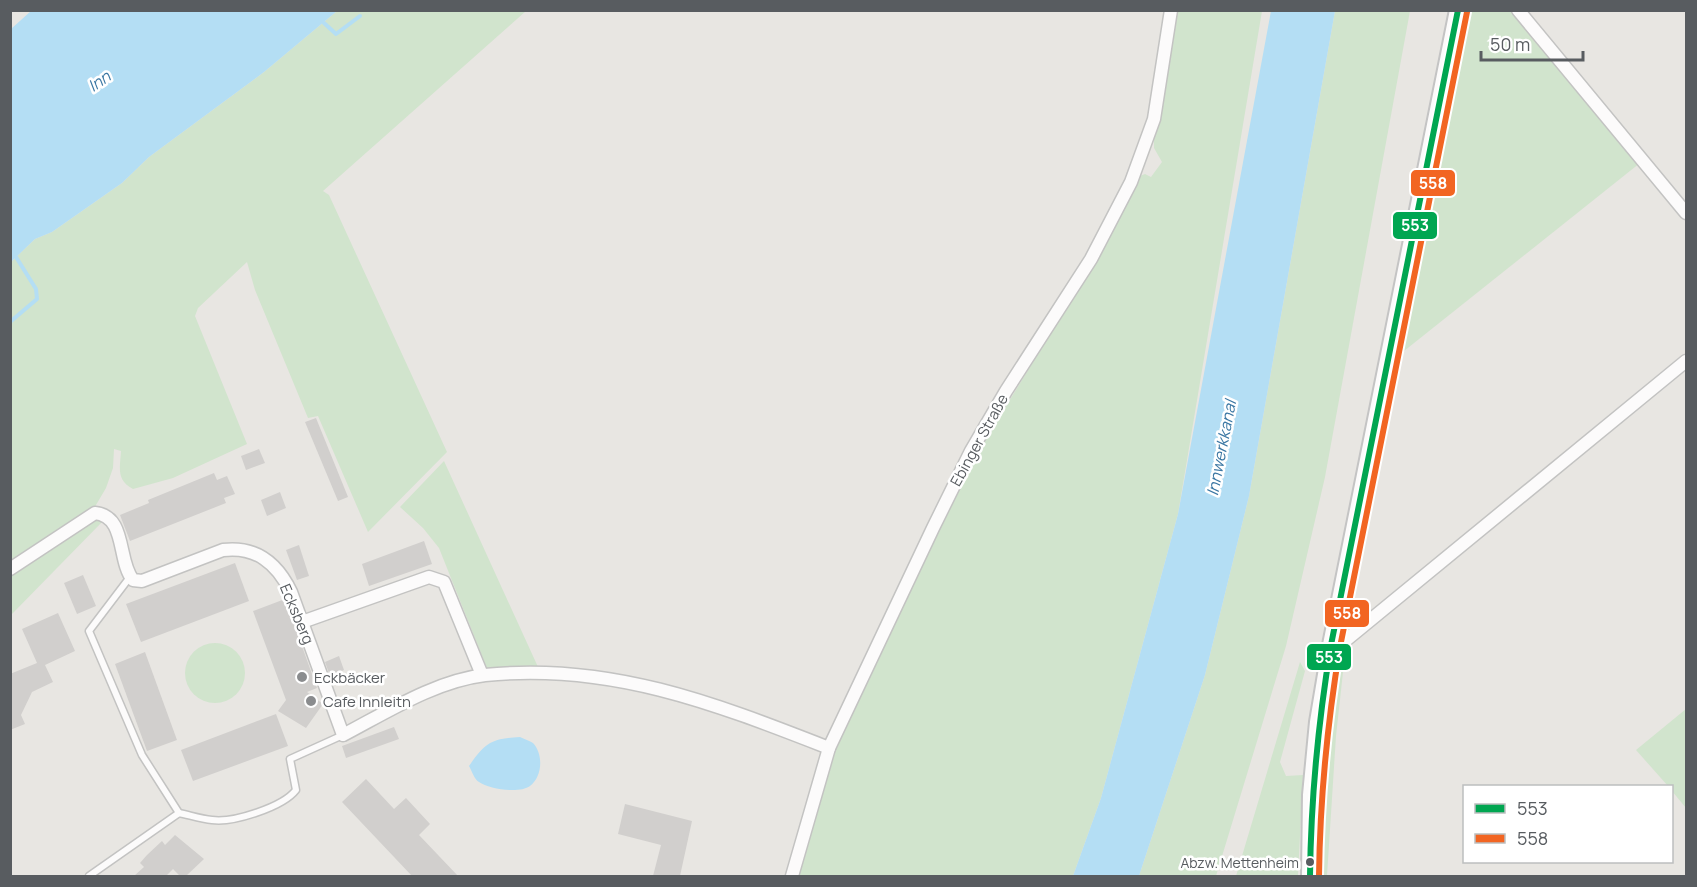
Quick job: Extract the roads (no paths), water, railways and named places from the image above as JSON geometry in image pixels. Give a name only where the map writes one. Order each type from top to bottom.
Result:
[{"type":"main road","points":[[1310,876],[1311,795],[1331,645],[1458,10]]},
{"type":"street","name":"Ebinger Straße","points":[[792,876],[829,748],[849,701],[971,451],[1006,391],[1091,259],[1131,182],[1154,119],[1171,10]]},
{"type":"street","points":[[1518,10],[1686,213]]},
{"type":"street","points":[[1331,645],[1346,640],[1686,361]]},
{"type":"street","points":[[10,569],[95,513],[101,513],[113,522],[130,577]]},
{"type":"street","name":"Ecksberg","points":[[130,577],[142,581],[224,550],[249,550],[261,554],[280,575],[291,592],[343,735]]},
{"type":"street","points":[[302,622],[429,577],[444,582],[482,675]]},
{"type":"street","points":[[343,735],[406,701],[482,675],[547,673],[588,676],[662,688],[720,706],[829,748]]},
{"type":"lane","points":[[130,577],[89,631],[142,755],[178,813],[214,821],[244,816],[278,804],[296,790],[290,759],[343,735]]},
{"type":"lane","points":[[89,876],[178,813]]},
{"type":"water","name":"Inn","points":[[31,11],[337,11],[264,72],[149,157],[122,183],[52,232],[35,239],[11,262],[11,29]]},
{"type":"water","name":"Innwerkkanal","points":[[1271,11],[1335,11],[1249,496],[1205,675],[1139,876],[1073,876],[1101,798],[1178,514]]},
{"type":"water","points":[[520,737],[533,743],[539,754],[539,772],[534,782],[519,790],[504,790],[477,781],[469,766],[480,752],[490,743]]},
{"type":"waterway","points":[[324,23],[336,34],[360,16]]},
{"type":"waterway","points":[[10,322],[37,299],[36,289],[16,257]]},
{"type":"place","name":"Eckbäcker","points":[[302,677]]},
{"type":"place","name":"Cafe Innleitn","points":[[311,701]]},
{"type":"place","name":"Abzw. Mettenheim","points":[[1310,862]]}]
